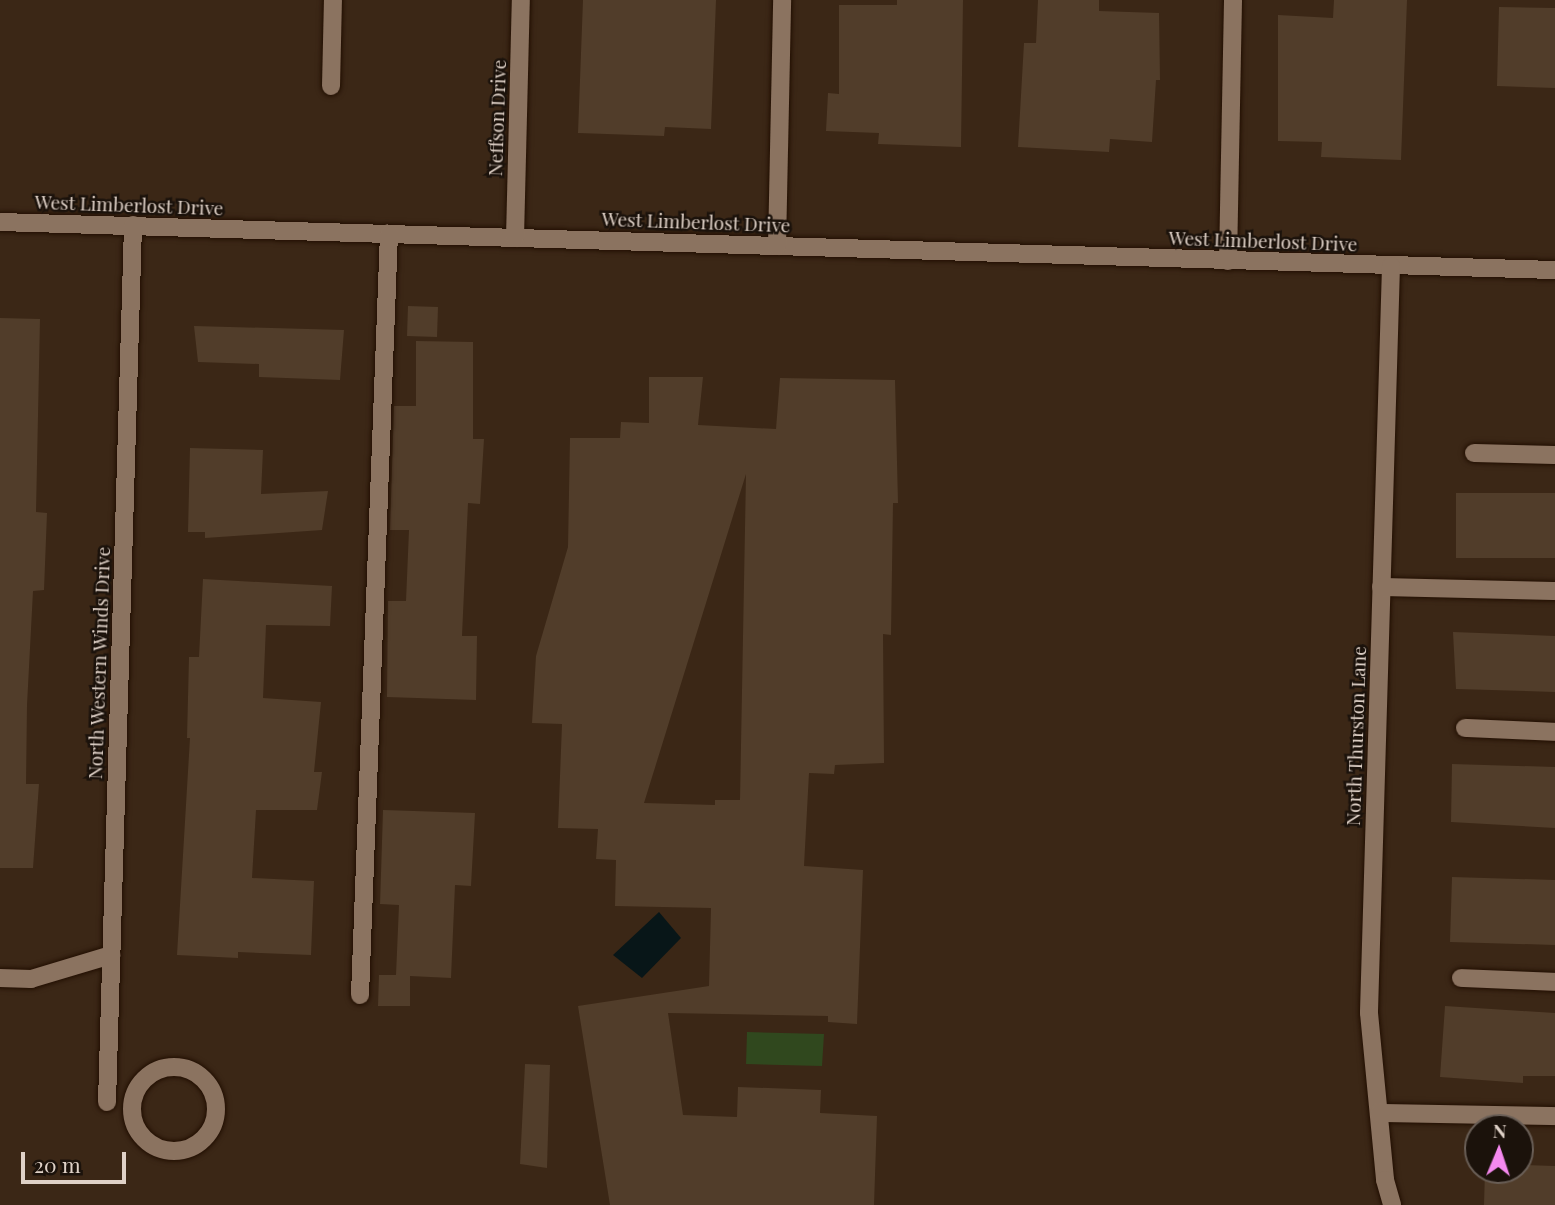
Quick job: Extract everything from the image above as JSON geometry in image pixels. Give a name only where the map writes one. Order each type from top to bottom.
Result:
[{"type":"street","points":[[331,86],[333,0]]},
{"type":"street","name":"Neffson Drive","points":[[515,238],[521,0]]},
{"type":"street","points":[[777,246],[782,0]]},
{"type":"street","points":[[1228,261],[1233,0]]},
{"type":"street","name":"West Limberlost Drive","points":[[0,222],[1555,270]]},
{"type":"street","name":"North Western Winds Drive","points":[[107,1102],[133,225]]},
{"type":"street","points":[[360,995],[389,234]]},
{"type":"street","name":"North Thurston Lane","points":[[1391,266],[1369,1013],[1385,1180],[1392,1205]]},
{"type":"street","points":[[1474,453],[1555,455]]},
{"type":"street","points":[[1381,587],[1555,591]]},
{"type":"street","points":[[1465,729],[1555,732]]},
{"type":"street","points":[[0,978],[31,979],[111,955]]},
{"type":"street","points":[[1461,978],[1555,982]]},
{"type":"street","points":[[177,1067],[197,1073],[205,1080],[215,1098],[215,1119],[205,1138],[197,1144],[166,1150],[147,1141],[140,1133],[135,1123],[133,1103],[141,1084],[148,1076],[157,1071],[177,1067]]},
{"type":"street","points":[[1379,1113],[1555,1116]]},
{"type":"green space","points":[[747,1032],[824,1034],[822,1066],[746,1064]]},
{"type":"shaded area","points":[[659,912],[681,938],[642,978],[613,955]]},
{"type":"building","points":[[583,0],[716,0],[711,129],[665,127],[664,136],[578,133]]},
{"type":"building","points":[[897,0],[963,0],[961,147],[878,144],[879,133],[826,131],[828,93],[839,94],[839,5],[897,5]]},
{"type":"building","points":[[1038,0],[1099,0],[1099,11],[1159,13],[1160,80],[1156,80],[1152,142],[1110,139],[1109,152],[1018,147],[1024,43],[1036,43]]},
{"type":"building","points":[[1334,0],[1407,0],[1401,160],[1321,157],[1322,142],[1278,141],[1278,15],[1333,18]]},
{"type":"building","points":[[1499,7],[1555,8],[1555,88],[1497,86]]},
{"type":"building","points":[[408,306],[438,307],[437,337],[407,336]]},
{"type":"building","points":[[0,318],[40,319],[36,512],[47,513],[44,590],[33,591],[27,705],[26,784],[39,784],[33,868],[0,868]]},
{"type":"building","points":[[194,326],[344,330],[340,380],[259,377],[259,364],[198,362]]},
{"type":"building","points":[[416,341],[473,342],[473,439],[484,439],[480,504],[468,503],[462,636],[477,636],[476,700],[387,697],[388,601],[406,601],[409,530],[390,530],[394,406],[416,406]]},
{"type":"building","points":[[649,377],[703,377],[698,425],[776,429],[780,378],[895,380],[898,503],[893,503],[891,635],[883,634],[884,763],[835,765],[834,774],[809,773],[804,866],[863,870],[857,1024],[828,1022],[828,1016],[668,1013],[683,1115],[737,1117],[738,1087],[821,1090],[820,1113],[877,1116],[874,1205],[610,1205],[578,1006],[709,986],[711,908],[615,906],[616,860],[596,859],[598,829],[558,828],[562,724],[532,723],[536,656],[568,547],[570,438],[620,438],[621,422],[649,423]],"holes":[[[746,474],[740,800],[715,800],[715,805],[644,803]]]},
{"type":"building","points":[[190,448],[263,450],[261,494],[328,491],[322,530],[205,538],[205,532],[188,532]]},
{"type":"building","points":[[1456,493],[1555,493],[1555,558],[1456,558]]},
{"type":"building","points":[[203,579],[332,586],[330,626],[266,625],[263,698],[321,702],[314,772],[322,772],[317,810],[256,810],[252,878],[314,881],[311,955],[238,952],[238,958],[177,955],[190,738],[187,738],[189,657],[199,657]]},
{"type":"building","points":[[1453,632],[1555,636],[1555,692],[1456,689]]},
{"type":"building","points":[[1452,764],[1555,767],[1555,828],[1451,822]]},
{"type":"building","points":[[383,810],[475,813],[471,886],[455,885],[451,978],[410,976],[410,1006],[378,1006],[379,975],[396,975],[399,905],[380,904]]},
{"type":"building","points":[[1452,877],[1555,880],[1555,945],[1450,942]]},
{"type":"building","points":[[1445,1006],[1555,1013],[1555,1076],[1523,1076],[1523,1083],[1440,1077]]},
{"type":"building","points":[[525,1064],[550,1065],[547,1168],[520,1164]]},
{"type":"building","points":[[1534,1165],[1555,1166],[1555,1205],[1484,1205],[1485,1184],[1534,1184]]}]
